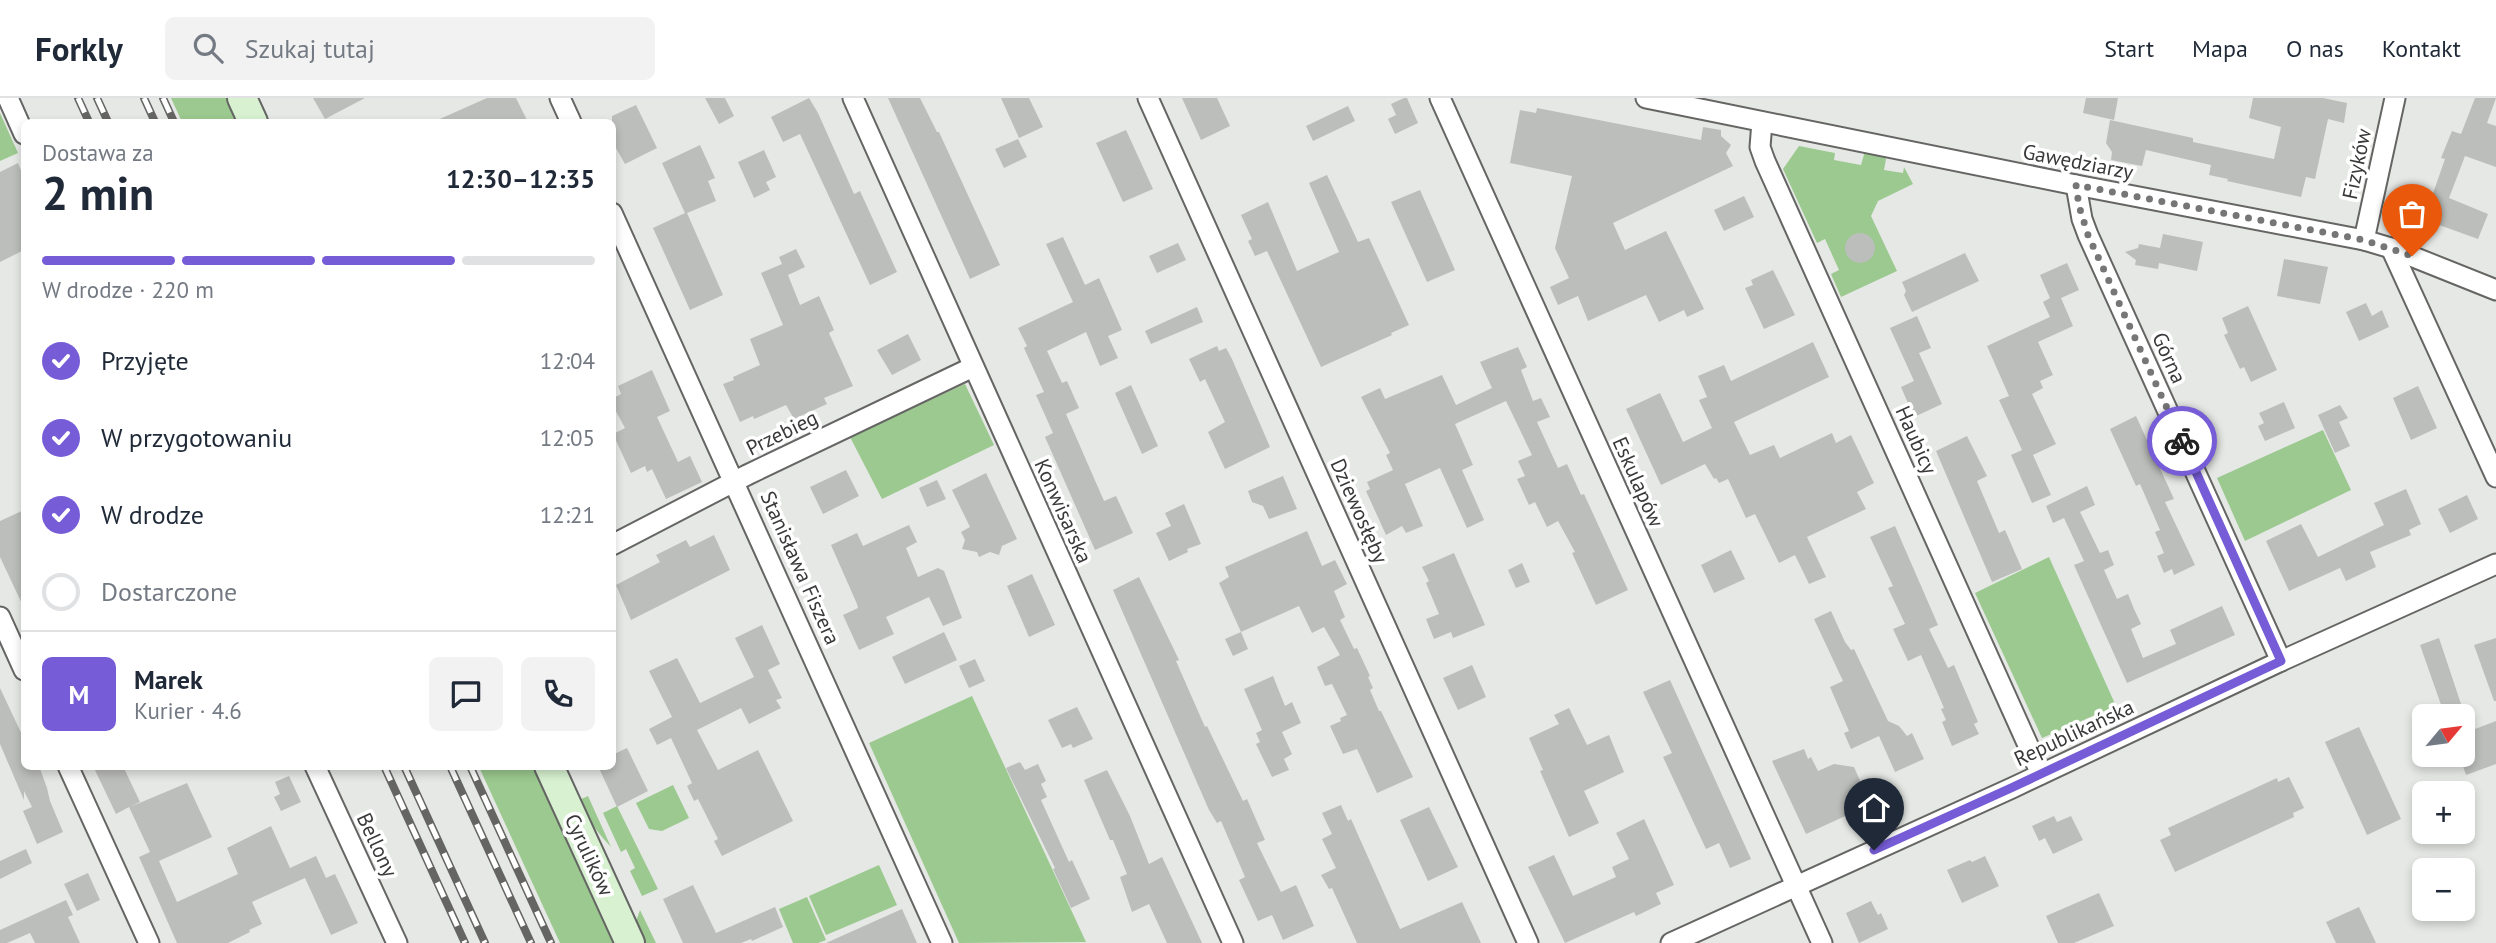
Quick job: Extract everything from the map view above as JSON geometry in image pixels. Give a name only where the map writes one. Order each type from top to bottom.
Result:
[{"type":"main road","points":[[242,98],[252,119]]},
{"type":"main road","name":"Cyrulików","points":[[551,770],[630,943]]},
{"type":"street","points":[[8,98],[21,127]]},
{"type":"street","points":[[560,98],[570,119]]},
{"type":"street","name":"Konwisarska","points":[[853,98],[1233,943]]},
{"type":"street","name":"Dziewosłęby","points":[[1148,98],[1528,943]]},
{"type":"street","name":"Eskulapów","points":[[1440,98],[1822,943]]},
{"type":"street","name":"Gawędziarzy","points":[[1646,98],[2364,240],[2496,290]]},
{"type":"street","name":"Fizyków","points":[[2364,240],[2395,98]]},
{"type":"street","name":"Haubicy","points":[[1762,122],[1759,147],[2041,774]]},
{"type":"street","name":"Górna","points":[[2076,185],[2088,235],[2281,661]]},
{"type":"street","name":"Stanisława Fiszera","points":[[616,222],[736,482],[942,943]]},
{"type":"street","points":[[2391,248],[2496,477]]},
{"type":"street","name":"Przebieg","points":[[616,543],[831,434],[973,367]]},
{"type":"street","name":"Republikańska","points":[[1671,943],[2496,564]]},
{"type":"street","points":[[0,617],[13,652]]},
{"type":"street","points":[[70,770],[149,943]]},
{"type":"street","name":"Bellony","points":[[317,770],[397,943]]},
{"type":"green space","points":[[171,98],[231,98],[241,119],[181,119]]},
{"type":"green space","points":[[0,113],[18,153],[0,161]]},
{"type":"green space","points":[[1799,146],[1835,153],[1834,160],[1861,165],[1865,151],[1883,155],[1886,159],[1884,170],[1903,173],[1904,167],[1913,184],[1878,201],[1871,216],[1897,271],[1841,297],[1831,274],[1839,270],[1825,239],[1817,243],[1783,169]]},
{"type":"green space","points":[[965,384],[994,445],[882,499],[850,437]]},
{"type":"green space","points":[[2323,430],[2351,490],[2245,541],[2217,478]]},
{"type":"green space","points":[[2049,557],[2116,706],[2042,738],[1975,593]]},
{"type":"green space","points":[[972,696],[1086,942],[959,943],[869,743]]},
{"type":"green space","points":[[480,770],[537,770],[617,943],[560,943]]},
{"type":"green space","points":[[673,785],[689,818],[662,831],[649,829],[636,803]]},
{"type":"green space","points":[[588,796],[611,847],[593,825],[579,800]]},
{"type":"green space","points":[[617,806],[658,889],[642,896],[630,871],[635,868],[626,849],[621,852],[603,813]]},
{"type":"green space","points":[[879,865],[897,905],[826,935],[809,896]]},
{"type":"green space","points":[[807,897],[826,940],[818,943],[793,943],[779,909]]},
{"type":"green space","points":[[640,910],[656,943],[644,943],[635,924]]},
{"type":"building","points":[[313,98],[365,98],[325,119]]},
{"type":"building","points":[[487,98],[516,98],[526,119],[440,119]]},
{"type":"building","points":[[705,98],[725,98],[734,116],[719,124]]},
{"type":"building","points":[[809,98],[854,194],[860,191],[897,272],[870,285],[800,134],[783,142],[771,117]]},
{"type":"building","points":[[888,98],[920,98],[939,132],[1000,265],[970,279]]},
{"type":"building","points":[[1001,98],[1029,98],[1043,127],[1019,138]]},
{"type":"building","points":[[1182,98],[1217,98],[1230,126],[1201,140]]},
{"type":"building","points":[[1407,98],[1418,123],[1395,134],[1388,119],[1396,115],[1391,104]]},
{"type":"building","points":[[2086,98],[2118,98],[2114,120],[2083,113]]},
{"type":"building","points":[[2253,98],[2323,98],[2347,103],[2344,123],[2328,119],[2315,179],[2306,177],[2301,197],[2227,181],[2228,179],[2209,175],[2211,165],[2146,150],[2142,166],[2111,160],[2112,152],[2106,143],[2110,120],[2193,138],[2193,142],[2274,159],[2281,127],[2249,118]]},
{"type":"building","points":[[2475,98],[2496,98],[2487,123],[2496,126],[2496,167],[2465,156],[2449,198],[2488,214],[2478,239],[2431,222],[2431,225],[2423,222],[2421,226],[2396,216],[2402,188],[2431,199],[2445,159],[2441,158],[2452,131],[2461,134]]},
{"type":"building","points":[[636,105],[657,148],[625,164],[616,148],[616,119],[612,119],[612,116]]},
{"type":"building","points":[[1348,106],[1355,121],[1313,141],[1306,126]]},
{"type":"building","points":[[1537,108],[1701,140],[1703,127],[1721,130],[1721,136],[1731,145],[1726,153],[1733,166],[1613,223],[1625,250],[1666,231],[1704,309],[1687,317],[1684,310],[1659,322],[1646,295],[1588,321],[1578,296],[1558,305],[1550,287],[1569,278],[1555,248],[1572,176],[1510,163],[1520,110],[1536,113]]},
{"type":"building","points":[[1126,130],[1153,189],[1123,202],[1096,143]]},
{"type":"building","points":[[1018,139],[1027,157],[1004,168],[995,149]]},
{"type":"building","points":[[700,145],[715,178],[708,181],[716,201],[687,213],[723,295],[690,310],[653,228],[685,213],[662,163]]},
{"type":"building","points":[[764,150],[776,177],[766,182],[770,190],[754,198],[738,162]]},
{"type":"building","points":[[18,163],[21,170],[21,252],[0,262],[0,172]]},
{"type":"building","points":[[1327,175],[1358,242],[1369,238],[1409,325],[1321,367],[1267,251],[1255,256],[1248,241],[1252,239],[1241,215],[1268,202],[1297,271],[1339,252],[1309,183]]},
{"type":"building","points":[[1420,190],[1455,270],[1427,282],[1391,202]]},
{"type":"building","points":[[1744,196],[1754,217],[1724,231],[1714,210]]},
{"type":"building","points":[[1860,233],[1866,234],[1874,242],[1874,254],[1866,262],[1860,263],[1854,262],[1846,254],[1845,248],[1846,242],[1854,234]]},
{"type":"building","points":[[2163,234],[2203,242],[2197,271],[2159,263],[2158,269],[2135,265],[2136,260],[2125,252],[2138,248],[2139,244],[2160,248]]},
{"type":"building","points":[[1063,237],[1085,285],[1099,278],[1122,330],[1108,336],[1118,358],[1100,366],[1086,332],[1047,351],[1062,383],[1067,381],[1079,408],[1066,414],[1104,501],[1116,496],[1133,533],[1095,550],[1045,437],[1053,433],[1036,395],[1044,392],[1018,328],[1073,302],[1046,244]]},
{"type":"building","points":[[1178,243],[1186,260],[1157,273],[1149,256]]},
{"type":"building","points":[[796,249],[805,267],[788,275],[800,305],[819,296],[834,330],[829,333],[853,386],[824,398],[827,404],[794,419],[786,405],[740,422],[723,384],[760,365],[750,339],[783,325],[761,273],[782,264],[779,257]]},
{"type":"building","points":[[1965,253],[1979,281],[1912,312],[1904,295],[1906,291],[1902,282]]},
{"type":"building","points":[[2284,259],[2328,267],[2320,304],[2277,296]]},
{"type":"building","points":[[2067,263],[2079,290],[2061,298],[2073,326],[2038,342],[2053,375],[2040,381],[2043,388],[2032,394],[2056,444],[2033,455],[2051,495],[2032,503],[2011,455],[2022,450],[1999,400],[2009,396],[1987,346],[2050,317],[2043,302],[2050,298],[2040,275]]},
{"type":"building","points":[[1773,270],[1795,315],[1764,329],[1745,288],[1753,285],[1751,280]]},
{"type":"building","points":[[2366,303],[2372,316],[2382,310],[2389,327],[2359,341],[2346,312]]},
{"type":"building","points":[[2248,306],[2277,370],[2251,382],[2244,367],[2240,369],[2224,335],[2228,333],[2222,318]]},
{"type":"building","points":[[1197,307],[1203,322],[1151,344],[1145,331]]},
{"type":"building","points":[[1917,316],[1931,348],[1919,353],[1942,404],[1914,417],[1901,387],[1914,381],[1890,328]]},
{"type":"building","points":[[908,334],[921,360],[892,375],[877,350]]},
{"type":"building","points":[[1813,342],[1829,377],[1734,422],[1750,455],[1774,445],[1780,458],[1832,433],[1836,443],[1851,435],[1874,483],[1857,492],[1866,509],[1807,537],[1826,577],[1809,584],[1795,555],[1779,563],[1755,514],[1746,518],[1728,479],[1719,483],[1705,464],[1661,485],[1626,409],[1660,393],[1683,442],[1712,428],[1699,400],[1707,397],[1698,376],[1724,365],[1731,381]]},
{"type":"building","points":[[1217,346],[1219,351],[1226,348],[1232,359],[1270,447],[1225,469],[1208,432],[1225,422],[1205,379],[1200,382],[1189,359]]},
{"type":"building","points":[[1518,347],[1527,367],[1521,370],[1533,401],[1541,398],[1550,417],[1537,422],[1558,468],[1567,464],[1581,495],[1584,494],[1628,590],[1596,605],[1572,553],[1575,552],[1558,521],[1547,527],[1535,502],[1529,505],[1517,479],[1525,476],[1518,461],[1532,455],[1506,401],[1455,424],[1473,465],[1462,470],[1484,520],[1467,528],[1440,468],[1405,484],[1423,526],[1406,533],[1402,526],[1386,535],[1366,491],[1370,489],[1367,482],[1393,470],[1386,455],[1390,453],[1361,397],[1380,388],[1385,399],[1442,375],[1456,405],[1492,388],[1480,362]]},
{"type":"building","points":[[652,370],[670,411],[657,417],[678,462],[690,456],[702,482],[666,499],[652,469],[647,472],[645,466],[631,473],[616,440],[616,432],[625,428],[616,411],[616,397],[621,394],[618,386]]},
{"type":"building","points":[[1131,385],[1158,446],[1142,454],[1115,393]]},
{"type":"building","points":[[2418,386],[2437,428],[2411,440],[2393,398]]},
{"type":"building","points":[[2284,402],[2295,428],[2265,441],[2258,426],[2264,423],[2259,413]]},
{"type":"building","points":[[2340,405],[2348,418],[2339,422],[2350,446],[2335,453],[2318,415]]},
{"type":"building","points":[[2136,416],[2174,499],[2165,502],[2195,565],[2174,575],[2172,569],[2164,573],[2157,556],[2164,553],[2155,532],[2160,530],[2140,484],[2136,486],[2110,429]]},
{"type":"building","points":[[1967,436],[1987,476],[1977,481],[1999,533],[2005,530],[2022,569],[1992,582],[1936,451]]},
{"type":"building","points":[[846,470],[859,496],[823,514],[810,487]]},
{"type":"building","points":[[986,473],[1017,539],[1002,546],[999,555],[990,552],[979,557],[977,552],[962,549],[965,540],[961,532],[970,527],[952,490]]},
{"type":"building","points":[[1283,476],[1297,509],[1269,519],[1263,506],[1252,502],[1248,491]]},
{"type":"building","points":[[937,480],[946,499],[927,507],[919,488]]},
{"type":"building","points":[[2087,486],[2095,505],[2080,512],[2100,553],[2108,550],[2114,565],[2104,570],[2117,599],[2128,594],[2141,624],[2131,629],[2143,658],[2176,644],[2170,630],[2222,606],[2235,635],[2127,683],[2074,565],[2084,561],[2064,518],[2053,523],[2046,506]]},
{"type":"building","points":[[2406,489],[2421,524],[2409,530],[2411,535],[2370,552],[2376,567],[2346,581],[2340,568],[2289,591],[2266,541],[2301,524],[2318,557],[2384,525],[2374,503]]},
{"type":"building","points":[[2467,495],[2478,519],[2450,533],[2438,509]]},
{"type":"building","points":[[1184,504],[1201,544],[1187,549],[1188,552],[1169,561],[1156,533],[1171,526],[1165,513]]},
{"type":"building","points":[[21,511],[21,602],[0,557],[0,521]]},
{"type":"building","points":[[909,525],[917,542],[906,548],[918,577],[938,568],[944,571],[962,618],[943,626],[929,597],[886,617],[894,634],[859,650],[843,615],[858,608],[857,604],[831,545],[857,533],[863,546]]},
{"type":"building","points":[[1895,526],[1938,625],[1929,629],[1948,668],[1954,665],[1978,722],[1974,724],[1979,734],[1952,746],[1942,722],[1946,720],[1941,709],[1944,708],[1921,655],[1908,661],[1893,629],[1905,624],[1888,588],[1893,586],[1870,537]]},
{"type":"building","points":[[1307,531],[1322,566],[1335,560],[1347,584],[1334,591],[1345,617],[1340,620],[1354,649],[1357,648],[1370,676],[1368,677],[1373,688],[1370,690],[1379,711],[1413,777],[1377,793],[1357,749],[1343,754],[1330,726],[1347,715],[1332,684],[1325,686],[1317,667],[1340,655],[1324,627],[1312,633],[1299,606],[1241,632],[1219,583],[1229,577],[1225,567]]},
{"type":"building","points":[[714,535],[730,570],[631,620],[616,585],[660,562],[656,555],[686,540],[690,547]]},
{"type":"building","points":[[1731,550],[1745,579],[1714,593],[1701,565]]},
{"type":"building","points":[[1454,553],[1485,625],[1453,638],[1451,632],[1434,639],[1426,619],[1439,614],[1422,567]]},
{"type":"building","points":[[1522,563],[1530,582],[1516,588],[1508,570]]},
{"type":"building","points":[[1032,574],[1055,625],[1029,637],[1007,586]]},
{"type":"building","points":[[1139,577],[1179,660],[1176,661],[1205,727],[1207,726],[1243,801],[1247,799],[1265,840],[1257,843],[1281,892],[1296,885],[1314,926],[1283,940],[1272,915],[1258,921],[1239,880],[1245,877],[1221,821],[1217,823],[1209,810],[1113,590]]},
{"type":"building","points":[[1831,611],[1845,642],[1851,650],[1854,649],[1888,721],[1899,726],[1907,736],[1912,733],[1924,759],[1895,772],[1879,736],[1851,749],[1844,733],[1849,731],[1830,687],[1843,681],[1814,619]]},
{"type":"building","points":[[762,625],[780,664],[768,670],[782,698],[776,700],[781,708],[749,724],[741,708],[697,730],[718,770],[758,750],[793,821],[722,856],[714,841],[718,839],[698,799],[694,801],[687,786],[692,783],[671,738],[657,745],[649,729],[672,717],[649,671],[677,658],[700,703],[754,677],[735,638]]},
{"type":"building","points":[[944,632],[957,660],[905,684],[892,657]]},
{"type":"building","points":[[1241,632],[1248,649],[1233,656],[1225,639]]},
{"type":"building","points":[[2439,638],[2461,704],[2441,704],[2420,645]]},
{"type":"building","points":[[2496,638],[2496,701],[2494,701],[2474,645]]},
{"type":"building","points":[[975,659],[985,681],[969,688],[959,666]]},
{"type":"building","points":[[1472,665],[1486,697],[1458,710],[1443,678]]},
{"type":"building","points":[[1273,676],[1285,706],[1292,702],[1301,723],[1282,732],[1292,754],[1284,759],[1289,770],[1272,777],[1256,744],[1260,742],[1256,733],[1262,730],[1244,689]]},
{"type":"building","points":[[1670,680],[1751,859],[1730,868],[1719,843],[1706,849],[1663,757],[1672,753],[1643,692]]},
{"type":"building","points":[[0,688],[21,733],[21,770],[40,770],[63,832],[37,844],[23,811],[32,807],[24,791],[24,800],[0,744]]},
{"type":"building","points":[[1077,707],[1093,739],[1073,748],[1071,744],[1062,748],[1048,720]]},
{"type":"building","points":[[1569,708],[1587,745],[1609,735],[1624,772],[1584,791],[1599,823],[1569,837],[1540,771],[1543,770],[1529,738],[1559,724],[1554,715]]},
{"type":"building","points":[[2496,721],[2496,764],[2466,775],[2463,767],[2475,767],[2475,729]]},
{"type":"building","points":[[2359,727],[2401,819],[2367,835],[2325,742]]},
{"type":"building","points":[[627,748],[648,791],[617,807],[600,770],[616,770],[616,753]]},
{"type":"building","points":[[1804,749],[1818,771],[1834,764],[1854,767],[1869,801],[1852,809],[1854,812],[1806,834],[1772,761]]},
{"type":"building","points":[[1020,762],[1025,770],[1038,764],[1046,781],[1041,784],[1047,797],[1041,800],[1069,862],[1072,860],[1090,899],[1071,908],[1053,869],[1055,868],[1006,768]]},
{"type":"building","points":[[95,770],[125,770],[140,802],[130,807],[187,783],[212,837],[159,861],[177,902],[238,874],[227,848],[271,826],[290,868],[316,856],[326,878],[335,874],[358,923],[331,935],[305,878],[252,902],[262,924],[249,930],[250,932],[228,943],[177,943],[139,857],[150,852],[129,807],[116,814]]},
{"type":"building","points":[[1107,770],[1130,816],[1149,864],[1162,857],[1202,943],[1167,943],[1149,904],[1132,912],[1120,877],[1127,874],[1084,780]]},
{"type":"building","points":[[289,776],[301,802],[281,811],[274,797],[280,794],[275,782]]},
{"type":"building","points":[[2289,777],[2304,808],[2293,813],[2294,817],[2175,872],[2160,840],[2171,835],[2168,828],[2277,778],[2278,782]]},
{"type":"building","points":[[1341,805],[1348,821],[1351,819],[1400,929],[1462,902],[1481,943],[1357,943],[1332,888],[1329,889],[1321,875],[1336,868],[1322,839],[1332,834],[1322,813]]},
{"type":"building","points":[[1429,807],[1458,867],[1428,881],[1400,820]]},
{"type":"building","points":[[2054,816],[2057,822],[2071,816],[2083,840],[2053,854],[2045,838],[2039,841],[2032,826]]},
{"type":"building","points":[[1644,819],[1674,885],[1656,893],[1661,904],[1636,916],[1634,912],[1565,943],[1528,867],[1554,855],[1573,896],[1616,877],[1612,867],[1629,859],[1616,833]]},
{"type":"building","points":[[26,849],[32,863],[0,879],[0,861]]},
{"type":"building","points":[[1985,856],[1999,886],[1962,903],[1947,870]]},
{"type":"building","points":[[88,873],[100,900],[77,911],[64,884]]},
{"type":"building","points":[[693,885],[716,933],[775,907],[783,927],[741,943],[683,943],[663,899]]},
{"type":"building","points":[[2099,893],[2114,926],[2074,943],[2058,943],[2046,916]]},
{"type":"building","points":[[66,900],[73,915],[68,917],[80,943],[35,943],[30,933],[7,943],[0,943],[0,930]]},
{"type":"building","points":[[1871,901],[1878,915],[1881,913],[1888,929],[1859,943],[1846,913]]},
{"type":"building","points":[[2359,907],[2376,943],[2336,943],[2326,922]]},
{"type":"building","points":[[902,909],[917,943],[826,943]]},
{"type":"railway","points":[[78,98],[88,119]]},
{"type":"railway","points":[[97,98],[107,119]]},
{"type":"railway","points":[[144,98],[154,119]]},
{"type":"railway","points":[[163,98],[173,119]]},
{"type":"railway","points":[[386,770],[465,943]]},
{"type":"railway","points":[[406,770],[485,943]]},
{"type":"railway","points":[[452,770],[531,943]]},
{"type":"railway","points":[[472,770],[551,943]]},
{"type":"way so far","points":[[2182,441],[2088,235],[2082,219],[2076,185],[2364,240],[2412,256]]},
{"type":"route","points":[[1874,850],[2281,661],[2182,441]]}]
